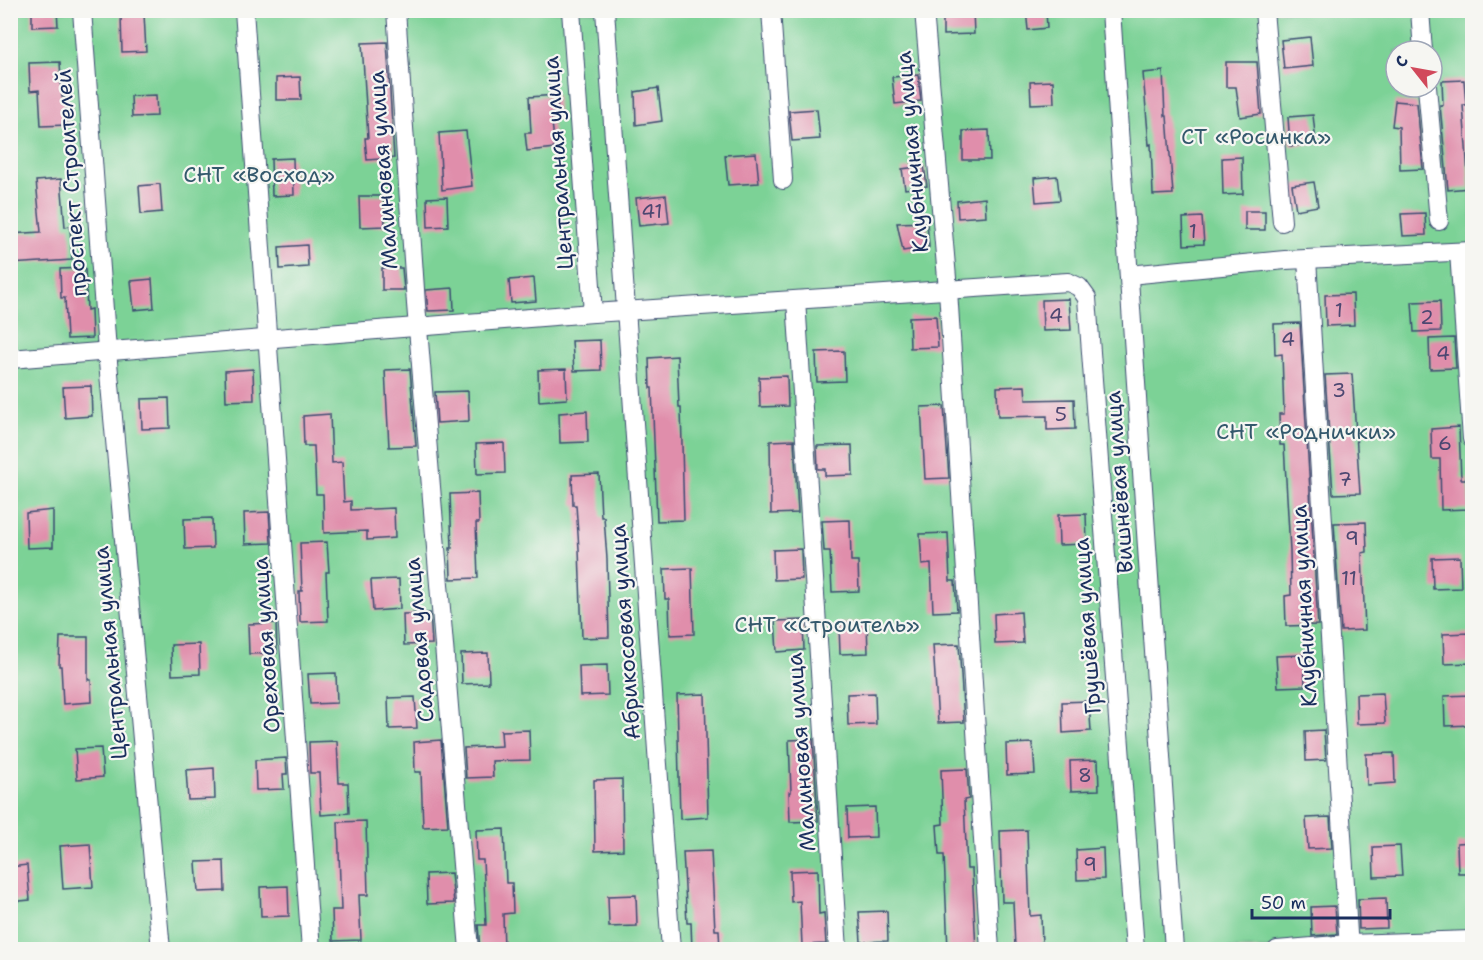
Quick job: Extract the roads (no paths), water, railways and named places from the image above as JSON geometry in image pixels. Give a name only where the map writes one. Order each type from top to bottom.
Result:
[{"type":"street","name":"проспект Строителей","points":[[82,10],[107,351]]},
{"type":"street","name":"Ореховая улица","points":[[244,10],[311,950]]},
{"type":"street","name":"Малиновая улица","points":[[396,10],[418,326]]},
{"type":"street","name":"Центральная улица","points":[[571,10],[593,313]]},
{"type":"street","points":[[605,10],[627,310]]},
{"type":"street","points":[[771,10],[783,180]]},
{"type":"street","name":"Клубничная улица","points":[[924,10],[948,290]]},
{"type":"street","name":"Вишнёвая улица","points":[[1111,10],[1174,950]]},
{"type":"street","points":[[1264,10],[1282,222]]},
{"type":"street","points":[[1420,10],[1422,39]]},
{"type":"street","points":[[1427,99],[1439,221]]},
{"type":"street","points":[[1129,275],[1307,259],[1466,251],[1473,439]]},
{"type":"street","name":"Клубничная улица","points":[[1307,259],[1349,947]]},
{"type":"street","name":"Грушёвая улица","points":[[948,290],[1068,282],[1079,287],[1087,298],[1134,950]]},
{"type":"street","points":[[10,359],[627,310],[948,290],[990,950]]},
{"type":"street","name":"Малиновая улица","points":[[796,300],[838,950]]},
{"type":"street","name":"Абрикосовая улица","points":[[627,310],[671,950]]},
{"type":"street","name":"Садовая улица","points":[[418,326],[469,950]]},
{"type":"street","name":"Центральная улица","points":[[107,351],[161,950]]},
{"type":"street","points":[[1277,950],[1473,940]]},
{"type":"park label","name":"СТ «Росинка»","points":[[1256,136]]},
{"type":"park label","name":"СНТ «Восход»","points":[[259,174]]},
{"type":"park label","name":"СНТ «Роднички»","points":[[1306,431]]},
{"type":"park label","name":"СНТ «Строитель»","points":[[827,624]]}]
